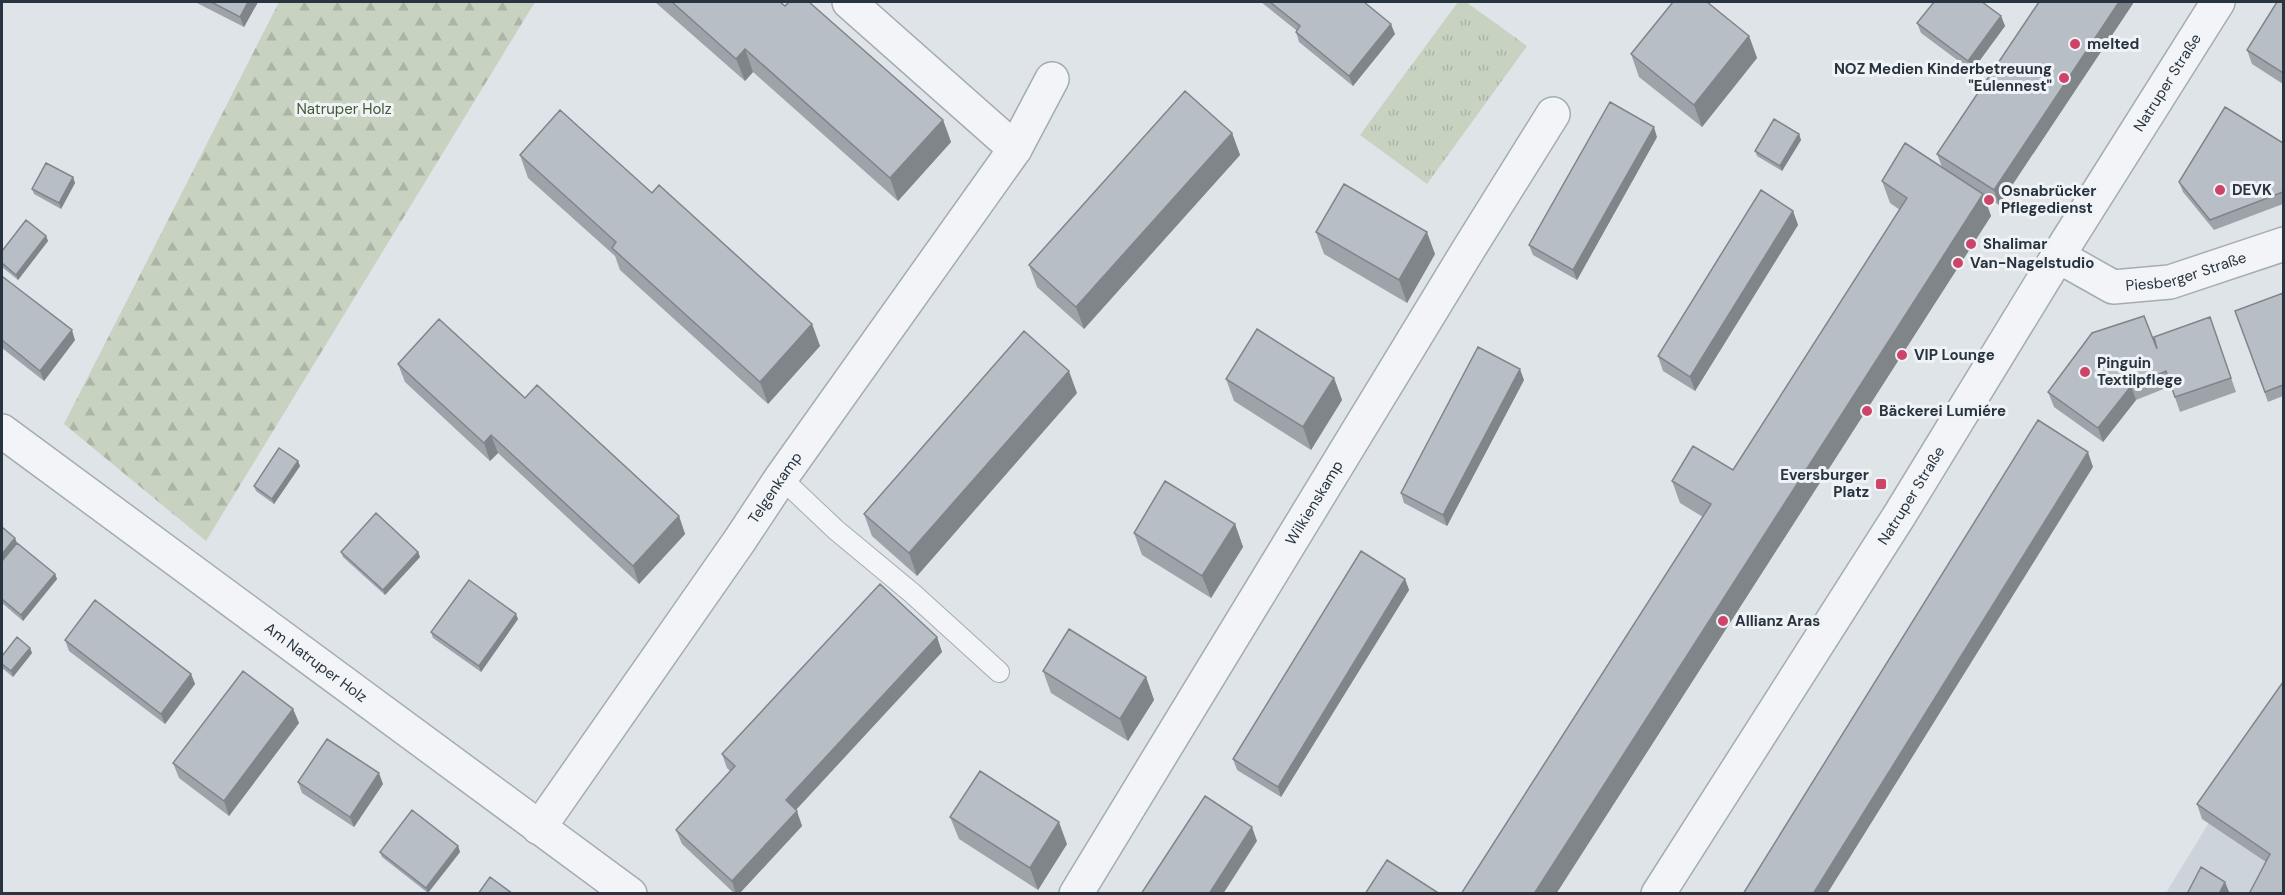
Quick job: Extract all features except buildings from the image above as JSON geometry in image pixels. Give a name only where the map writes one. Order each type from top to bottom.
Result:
[{"type":"street","points":[[849,2],[1015,149]]},
{"type":"street","name":"Natruper Straße","points":[[1658,894],[1893,526],[2058,256],[2218,2]]},
{"type":"street","name":"Telgenkamp","points":[[538,828],[781,478],[1015,149],[1052,79]]},
{"type":"street","name":"Wilkienskamp","points":[[1076,894],[1470,247],[1554,114]]},
{"type":"street","name":"Piesberger Straße","points":[[2058,256],[2113,287],[2170,282],[2283,244]]},
{"type":"street","name":"Am Natruper Holz","points":[[2,431],[630,894]]},
{"type":"lane","points":[[781,478],[836,530],[912,593],[999,672]]},
{"type":"shaded area","points":[[2283,701],[2283,893],[2166,893]]},
{"type":"green space","name":"Natruper Holz","points":[[279,2],[535,2],[206,541],[64,424]]},
{"type":"green space","points":[[1458,2],[1466,2],[1527,46],[1427,184],[1360,135]]},
{"type":"place","name":"melted","points":[[2075,44]]},
{"type":"place","name":"NOZ Medien Kinderbetreuung \"Eulennest\"","points":[[2064,78]]},
{"type":"place","name":"DEVK","points":[[2220,190]]},
{"type":"place","name":"Osnabrücker Pflegedienst","points":[[1989,200]]},
{"type":"place","name":"Shalimar","points":[[1971,244]]},
{"type":"place","name":"Van-Nagelstudio","points":[[1958,263]]},
{"type":"place","name":"VIP Lounge","points":[[1902,355]]},
{"type":"place","name":"Pinguin Textilpflege","points":[[2085,372]]},
{"type":"place","name":"Bäckerei Lumiére","points":[[1867,411]]},
{"type":"place","name":"Eversburger Platz","points":[[1881,484]]},
{"type":"place","name":"Allianz Aras","points":[[1723,621]]}]
